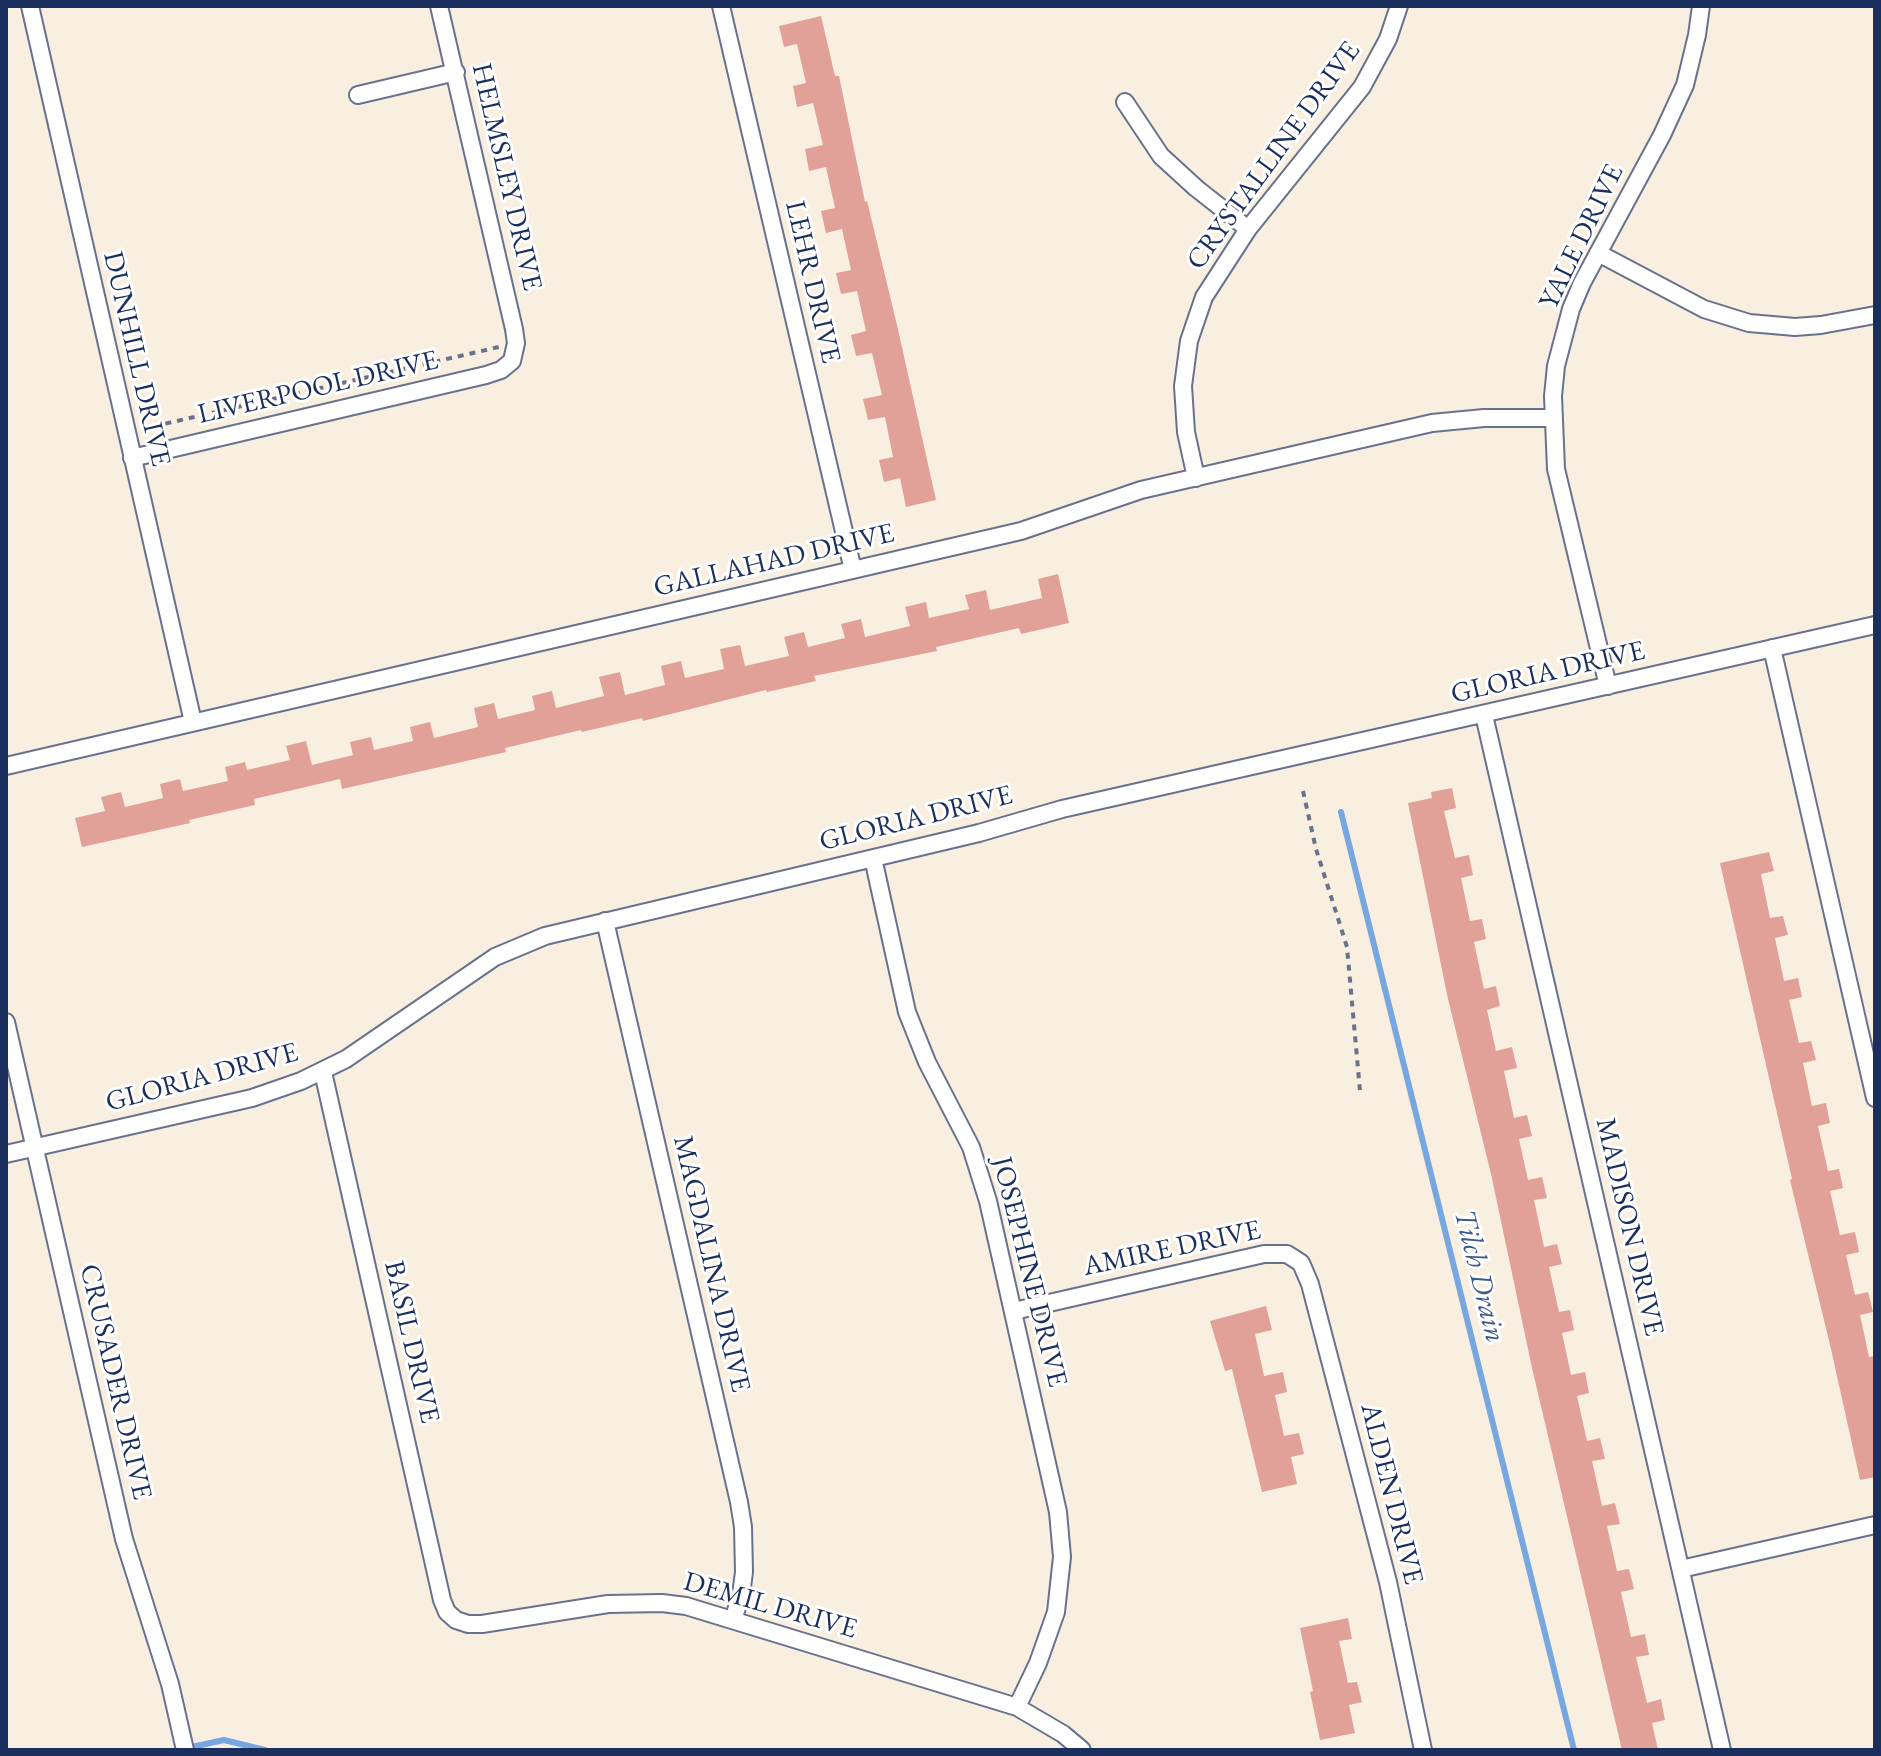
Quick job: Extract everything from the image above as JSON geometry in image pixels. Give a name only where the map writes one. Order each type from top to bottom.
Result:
[{"type":"street","name":"DUNHILL DRIVE","points":[[30,6],[193,722]]},
{"type":"street","name":"HELMSLEY DRIVE","points":[[439,6],[514,329],[516,343],[509,353]]},
{"type":"street","name":"LEHR DRIVE","points":[[721,6],[853,570]]},
{"type":"street","name":"CRYSTALLINE DRIVE","points":[[1196,478],[1183,411],[1187,353],[1204,297],[1248,229],[1362,87],[1388,39],[1399,6]]},
{"type":"street","name":"YALE DRIVE","points":[[1608,686],[1556,469],[1553,418],[1555,381],[1562,338],[1571,309],[1680,97],[1692,60],[1701,6]]},
{"type":"street","points":[[358,95],[456,72]]},
{"type":"street","points":[[1125,102],[1161,156],[1248,229]]},
{"type":"street","points":[[1598,253],[1704,309],[1749,323],[1795,327],[1875,315]]},
{"type":"street","name":"LIVERPOOL DRIVE","points":[[132,458],[486,375],[501,370],[509,353]]},
{"type":"street","name":"GALLAHAD DRIVE","points":[[6,766],[1021,531],[1129,493],[1432,423],[1484,418],[1553,418]]},
{"type":"street","name":"GLORIA DRIVE","points":[[6,1154],[252,1098],[323,1072],[374,1041],[495,957],[545,936],[979,833],[1062,809],[1875,625]]},
{"type":"street","points":[[1772,648],[1875,1098]]},
{"type":"street","name":"MADISON DRIVE","points":[[1484,715],[1722,1750]]},
{"type":"street","name":"JOSEPHINE DRIVE","points":[[873,858],[907,1012],[927,1062],[971,1147],[988,1201],[1058,1512],[1062,1557],[1056,1612],[1038,1663],[1017,1707]]},
{"type":"street","name":"MAGDALINA DRIVE","points":[[605,921],[739,1502],[744,1572],[733,1620]]},
{"type":"street","name":"CRUSADER DRIVE","points":[[6,1022],[124,1539],[170,1684],[185,1750]]},
{"type":"street","name":"BASIL DRIVE","points":[[323,1072],[442,1600],[447,1612],[456,1620]]},
{"type":"street","name":"AMIRE DRIVE","points":[[1014,1311],[1264,1254],[1277,1252],[1294,1257]]},
{"type":"street","name":"ALDEN DRIVE","points":[[1294,1257],[1306,1269],[1318,1314],[1388,1582],[1423,1750]]},
{"type":"street","points":[[1681,1569],[1875,1525]]},
{"type":"street","name":"DEMIL DRIVE","points":[[456,1620],[482,1624],[608,1604],[686,1606],[1017,1707],[1063,1734],[1082,1750]]},
{"type":"path","points":[[140,430],[509,353]]},
{"type":"path","points":[[1303,791],[1316,849],[1347,947],[1360,1091]]},
{"type":"building","points":[[821,16],[835,76],[839,76],[865,202],[897,325],[936,500],[906,507],[900,478],[884,482],[879,460],[893,457],[885,417],[868,420],[863,399],[882,395],[872,353],[856,356],[851,335],[866,331],[857,291],[841,294],[836,273],[851,270],[842,229],[826,233],[821,211],[835,208],[826,167],[809,171],[805,149],[823,145],[813,103],[797,107],[793,86],[806,83],[797,44],[784,47],[779,26]]},
{"type":"building","points":[[1058,574],[1069,623],[1021,634],[1019,628],[936,647],[937,651],[814,676],[816,681],[766,690],[643,721],[642,718],[581,730],[505,748],[506,752],[342,789],[340,779],[254,799],[255,805],[189,820],[190,823],[82,847],[75,818],[105,811],[101,797],[121,792],[125,807],[163,798],[160,784],[180,779],[183,791],[228,781],[225,767],[245,762],[247,770],[290,760],[286,746],[306,741],[312,765],[353,755],[350,742],[371,737],[374,750],[413,741],[410,727],[430,722],[434,738],[478,727],[474,708],[494,703],[498,719],[535,710],[532,696],[552,691],[556,708],[604,696],[599,677],[620,672],[625,695],[665,685],[661,666],[681,661],[685,678],[724,669],[720,649],[740,645],[745,666],[789,656],[784,637],[804,632],[808,647],[845,638],[841,624],[861,619],[865,637],[910,626],[905,607],[926,602],[929,618],[969,609],[965,595],[986,590],[990,610],[1042,598],[1038,579]]},
{"type":"building","points":[[1452,788],[1456,808],[1444,811],[1455,858],[1469,855],[1473,875],[1461,878],[1470,921],[1482,919],[1486,939],[1474,942],[1484,989],[1496,986],[1500,1006],[1487,1010],[1496,1051],[1512,1047],[1517,1068],[1504,1071],[1514,1118],[1527,1115],[1532,1136],[1519,1139],[1528,1180],[1542,1177],[1547,1198],[1534,1200],[1544,1247],[1557,1244],[1562,1264],[1549,1267],[1559,1312],[1570,1310],[1574,1330],[1562,1333],[1571,1375],[1585,1372],[1589,1393],[1577,1396],[1587,1441],[1600,1438],[1605,1459],[1592,1461],[1602,1506],[1615,1503],[1620,1524],[1607,1526],[1617,1571],[1629,1569],[1634,1589],[1621,1592],[1631,1637],[1645,1634],[1649,1655],[1636,1657],[1647,1703],[1661,1699],[1665,1720],[1652,1723],[1658,1750],[1622,1750],[1448,999],[1408,803],[1432,798],[1431,792]]},
{"type":"building","points":[[1769,852],[1774,871],[1761,874],[1770,918],[1783,916],[1788,935],[1775,938],[1784,981],[1798,978],[1802,997],[1789,1000],[1799,1043],[1811,1041],[1816,1060],[1803,1063],[1812,1106],[1826,1103],[1830,1123],[1818,1126],[1828,1171],[1839,1169],[1843,1188],[1830,1191],[1840,1235],[1855,1232],[1859,1252],[1846,1255],[1855,1295],[1868,1292],[1873,1312],[1860,1315],[1869,1357],[1875,1356],[1875,1477],[1860,1480],[1720,863]]},
{"type":"building","points":[[1266,1306],[1272,1330],[1255,1334],[1264,1376],[1283,1372],[1287,1392],[1275,1395],[1284,1436],[1299,1433],[1304,1454],[1291,1457],[1297,1484],[1262,1492],[1232,1369],[1225,1371],[1210,1321]]},
{"type":"building","points":[[1348,1618],[1352,1639],[1339,1641],[1348,1683],[1357,1682],[1362,1702],[1349,1705],[1355,1733],[1320,1740],[1300,1628]]},
{"type":"waterway","name":"Tilch Drain","points":[[1341,812],[1574,1750]]},
{"type":"waterway","points":[[187,1748],[224,1740],[265,1750]]}]
